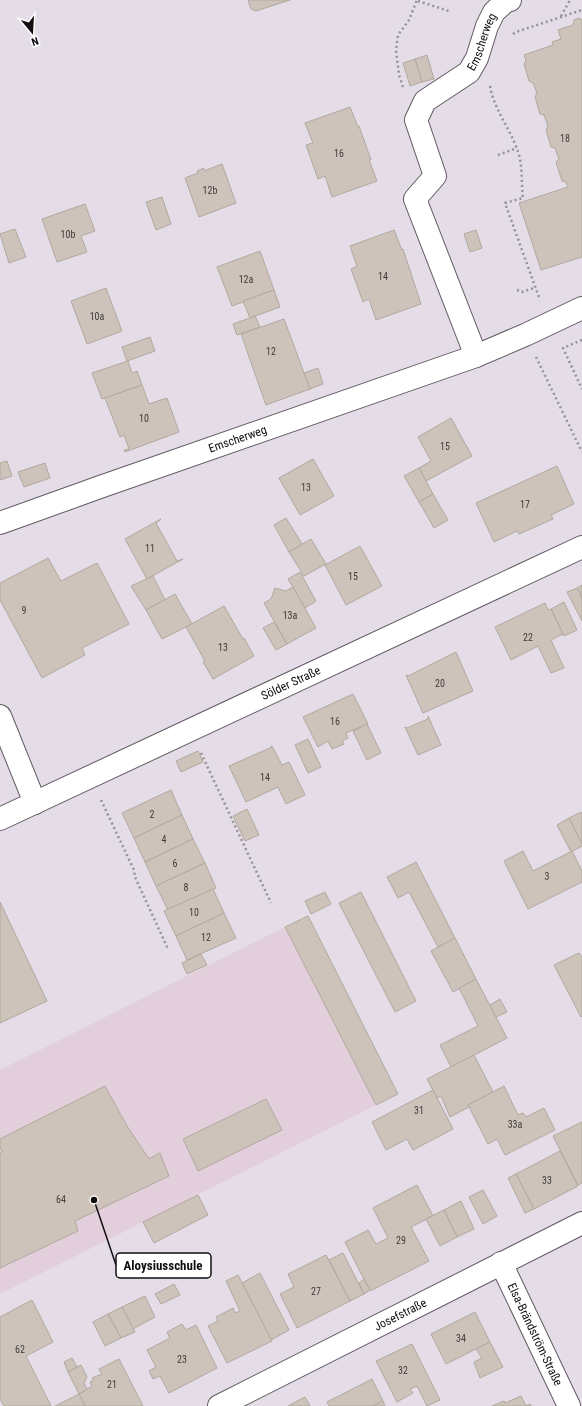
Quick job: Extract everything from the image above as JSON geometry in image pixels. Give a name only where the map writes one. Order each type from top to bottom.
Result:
[{"type":"street","name":"Emscherweg","points":[[416,120],[425,101],[469,72],[477,58],[487,26],[494,12],[506,1],[510,0]]},
{"type":"street","points":[[416,120],[435,176],[415,199],[476,356]]},
{"type":"street","name":"Emscherweg","points":[[0,523],[476,356],[554,322],[582,308]]},
{"type":"street","name":"Sölder Straße","points":[[0,819],[582,547]]},
{"type":"street","points":[[0,716],[35,803]]},
{"type":"street","name":"Josefstraße","points":[[219,1406],[582,1223]]},
{"type":"street","name":"Elsa-Brändström-Straße","points":[[501,1263],[569,1406]]},
{"type":"path","points":[[416,120],[399,75],[396,50],[398,35],[409,20],[418,0],[449,11]]},
{"type":"path","points":[[561,17],[570,0]]},
{"type":"path","points":[[510,36],[516,32],[582,10]]},
{"type":"path","points":[[490,84],[494,102],[517,148],[521,166],[523,198],[505,203],[543,310],[554,322]]},
{"type":"path","points":[[498,155],[517,148]]},
{"type":"path","points":[[517,290],[522,292],[534,288]]},
{"type":"path","points":[[525,335],[582,452]]},
{"type":"path","points":[[582,340],[563,348],[582,389]]},
{"type":"path","points":[[191,730],[271,903]]},
{"type":"path","points":[[91,777],[134,870],[135,877],[168,949]]},
{"type":"shaded area","points":[[285,927],[376,1105],[0,1294],[0,1070]]},
{"type":"building","points":[[248,0],[290,0],[256,11],[251,9]]},
{"type":"building","points":[[579,18],[582,20],[582,257],[541,270],[519,203],[568,187],[566,182],[562,181],[556,162],[559,159],[555,148],[551,147],[546,130],[548,126],[544,115],[540,114],[535,97],[537,93],[533,83],[529,81],[524,64],[526,61],[524,55],[553,45],[552,42],[561,39],[558,30],[573,25],[574,20]]},
{"type":"building","points":[[427,55],[434,79],[422,82],[415,59]]},
{"type":"building","points":[[415,59],[422,82],[410,86],[403,63]]},
{"type":"building","points":[[350,107],[358,127],[359,126],[377,181],[332,197],[325,176],[318,179],[306,145],[313,143],[305,123]]},
{"type":"building","points":[[222,164],[236,203],[199,217],[185,178],[198,173],[197,171],[204,168],[204,171]]},
{"type":"building","points":[[162,197],[171,224],[156,230],[146,202]]},
{"type":"building","points":[[85,204],[95,231],[81,236],[87,252],[57,262],[42,219]]},
{"type":"building","points":[[15,229],[26,257],[9,263],[0,234]]},
{"type":"building","points":[[394,230],[402,250],[403,249],[421,304],[376,320],[369,299],[363,302],[351,269],[357,266],[350,246]]},
{"type":"building","points":[[476,230],[482,248],[470,252],[464,234]]},
{"type":"building","points":[[260,251],[274,290],[232,306],[217,267]]},
{"type":"building","points":[[106,288],[122,331],[87,344],[71,301]]},
{"type":"building","points":[[274,290],[280,307],[250,318],[243,301]]},
{"type":"building","points":[[255,316],[260,327],[237,335],[233,324]]},
{"type":"building","points":[[284,319],[310,389],[266,405],[241,334]]},
{"type":"building","points":[[150,337],[155,351],[127,361],[122,347]]},
{"type":"building","points":[[128,361],[132,373],[137,371],[142,385],[102,399],[92,373]]},
{"type":"building","points":[[318,368],[323,384],[310,389],[304,373]]},
{"type":"building","points":[[142,385],[149,404],[167,398],[179,432],[125,452],[124,450],[129,449],[124,435],[120,437],[105,398]]},
{"type":"building","points":[[451,418],[472,456],[426,481],[419,468],[431,461],[418,437]]},
{"type":"building","points":[[313,459],[334,496],[300,515],[279,478]]},
{"type":"building","points":[[7,461],[12,476],[0,480],[0,463]]},
{"type":"building","points":[[45,463],[50,478],[24,487],[18,472]]},
{"type":"building","points":[[557,466],[574,504],[551,515],[553,519],[519,534],[517,531],[494,542],[476,503]]},
{"type":"building","points":[[419,468],[433,494],[419,502],[404,476]]},
{"type":"building","points":[[433,494],[448,520],[434,528],[419,502]]},
{"type":"building","points":[[286,518],[302,544],[289,552],[274,525]]},
{"type":"building","points":[[161,519],[156,523],[177,561],[183,559],[147,579],[125,539]]},
{"type":"building","points":[[311,539],[326,564],[304,576],[289,552]]},
{"type":"building","points":[[360,546],[382,586],[346,605],[325,565]]},
{"type":"building","points":[[48,558],[61,581],[97,563],[129,624],[82,648],[85,655],[42,678],[0,600],[0,583]]},
{"type":"building","points":[[300,572],[316,601],[305,608],[288,579]]},
{"type":"building","points":[[153,576],[165,600],[146,610],[131,586]]},
{"type":"building","points":[[582,585],[582,598],[577,588]]},
{"type":"building","points":[[293,587],[316,628],[287,644],[264,603],[271,599],[275,588],[286,591]]},
{"type":"building","points":[[577,588],[582,598],[582,621],[567,592]]},
{"type":"building","points":[[175,594],[192,624],[162,639],[146,610]]},
{"type":"building","points":[[564,602],[577,630],[564,636],[551,609]]},
{"type":"building","points":[[545,603],[548,610],[551,609],[563,634],[551,640],[564,668],[551,673],[538,646],[511,660],[495,627]]},
{"type":"building","points":[[224,606],[254,656],[213,679],[186,627]]},
{"type":"building","points":[[274,622],[287,644],[276,650],[263,628]]},
{"type":"building","points":[[456,652],[473,691],[423,713],[406,675],[408,676]]},
{"type":"building","points":[[353,694],[368,724],[346,733],[348,738],[342,741],[344,744],[332,749],[328,741],[318,747],[303,717]]},
{"type":"building","points":[[428,716],[441,745],[418,755],[405,727],[407,728],[428,719]]},
{"type":"building","points":[[367,724],[381,753],[367,760],[353,731]]},
{"type":"building","points":[[308,739],[321,767],[308,773],[295,745]]},
{"type":"building","points":[[272,746],[282,765],[289,762],[305,795],[286,804],[278,787],[246,802],[229,766],[272,747]]},
{"type":"building","points":[[198,751],[203,762],[181,772],[176,761]]},
{"type":"building","points":[[171,790],[182,815],[134,838],[122,813]]},
{"type":"building","points":[[247,809],[259,835],[245,841],[233,816]]},
{"type":"building","points":[[581,812],[582,814],[582,844],[569,818]]},
{"type":"building","points":[[182,815],[193,839],[145,862],[134,838]]},
{"type":"building","points":[[569,818],[582,844],[582,846],[571,852],[557,825]]},
{"type":"building","points":[[193,839],[205,863],[156,886],[145,862]]},
{"type":"building","points":[[523,851],[533,871],[572,851],[582,871],[582,882],[528,909],[504,861]]},
{"type":"building","points":[[416,862],[455,938],[438,947],[409,892],[398,898],[387,877]]},
{"type":"building","points":[[205,863],[216,888],[168,910],[156,886]]},
{"type":"building","points":[[213,889],[224,913],[176,936],[164,911]]},
{"type":"building","points":[[325,892],[331,904],[311,914],[305,901]]},
{"type":"building","points":[[361,892],[416,1001],[395,1012],[339,903]]},
{"type":"building","points":[[0,902],[47,1001],[0,1023]]},
{"type":"building","points":[[224,913],[236,938],[187,960],[176,936]]},
{"type":"building","points":[[308,916],[398,1094],[376,1105],[285,927]]},
{"type":"building","points":[[455,938],[476,979],[453,992],[431,951]]},
{"type":"building","points":[[579,953],[582,957],[581,1017],[554,965]]},
{"type":"building","points":[[201,954],[207,965],[187,974],[182,963]]},
{"type":"building","points":[[476,979],[507,1038],[451,1067],[440,1045],[478,1026],[459,988]]},
{"type":"building","points":[[500,999],[507,1012],[496,1017],[490,1005]]},
{"type":"building","points":[[474,1055],[493,1092],[468,1105],[469,1107],[450,1117],[441,1096],[437,1098],[427,1079]]},
{"type":"building","points":[[105,1086],[127,1126],[149,1159],[160,1153],[169,1176],[75,1221],[78,1231],[0,1268],[0,1153],[2,1152],[0,1139]]},
{"type":"building","points":[[504,1086],[518,1115],[523,1113],[526,1117],[544,1108],[555,1130],[505,1155],[497,1139],[488,1144],[468,1105]]},
{"type":"building","points":[[433,1090],[453,1129],[413,1150],[407,1139],[386,1150],[372,1122]]},
{"type":"building","points":[[266,1099],[282,1130],[198,1171],[183,1139]]},
{"type":"building","points":[[582,1122],[582,1183],[578,1185],[553,1136]]},
{"type":"building","points":[[560,1151],[578,1186],[534,1209],[516,1174]]},
{"type":"building","points":[[516,1174],[534,1209],[525,1213],[508,1178]]},
{"type":"building","points":[[417,1185],[433,1216],[411,1227],[429,1261],[370,1291],[345,1242],[368,1230],[376,1244],[388,1238],[373,1208]]},
{"type":"building","points":[[483,1190],[497,1216],[483,1224],[469,1197]]},
{"type":"building","points":[[198,1195],[208,1215],[154,1243],[143,1222]]},
{"type":"building","points":[[461,1201],[474,1229],[457,1237],[444,1210]]},
{"type":"building","points":[[444,1210],[457,1237],[440,1246],[426,1219]]},
{"type":"building","points":[[343,1253],[364,1294],[350,1301],[329,1260]]},
{"type":"building","points":[[326,1255],[350,1301],[297,1328],[280,1294],[294,1287],[288,1274]]},
{"type":"building","points":[[260,1273],[289,1330],[271,1340],[242,1283]]},
{"type":"building","points":[[238,1275],[272,1341],[227,1363],[208,1326],[218,1321],[216,1317],[233,1308],[235,1313],[240,1311],[226,1281]]},
{"type":"building","points":[[364,1279],[370,1290],[364,1294],[359,1283]]},
{"type":"building","points":[[174,1284],[180,1295],[161,1304],[155,1294]]},
{"type":"building","points":[[145,1296],[155,1317],[133,1329],[122,1307]]},
{"type":"building","points":[[32,1300],[53,1342],[26,1356],[51,1406],[4,1406],[0,1399],[0,1317]]},
{"type":"building","points":[[122,1307],[135,1332],[121,1338],[108,1314]]},
{"type":"building","points":[[475,1312],[490,1342],[446,1364],[431,1334]]},
{"type":"building","points":[[108,1314],[121,1338],[105,1346],[93,1322]]},
{"type":"building","points":[[182,1324],[186,1330],[196,1325],[217,1368],[169,1393],[160,1376],[153,1379],[149,1371],[156,1367],[147,1350],[170,1338],[167,1332]]},
{"type":"building","points":[[490,1342],[503,1367],[480,1378],[474,1362],[482,1358],[476,1349]]},
{"type":"building","points":[[412,1344],[440,1400],[427,1406],[417,1386],[410,1389],[413,1393],[397,1402],[376,1361]]},
{"type":"building","points":[[72,1358],[77,1367],[68,1372],[64,1362]]},
{"type":"building","points":[[119,1359],[143,1406],[85,1406],[79,1394],[92,1386],[90,1382],[93,1381],[92,1378],[102,1374],[99,1369]]},
{"type":"building","points":[[81,1365],[87,1377],[84,1383],[87,1389],[79,1394],[68,1372]]},
{"type":"building","points":[[372,1379],[383,1401],[373,1406],[329,1406],[327,1402]]},
{"type":"building","points":[[79,1394],[85,1406],[55,1406]]},
{"type":"building","points":[[521,1396],[526,1406],[492,1406],[504,1401],[505,1403]]},
{"type":"building","points":[[305,1397],[310,1406],[288,1406]]},
{"type":"building","points":[[383,1401],[385,1406],[373,1406]]},
{"type":"place","name":"Aloysiusschule","points":[[94,1200]]}]
